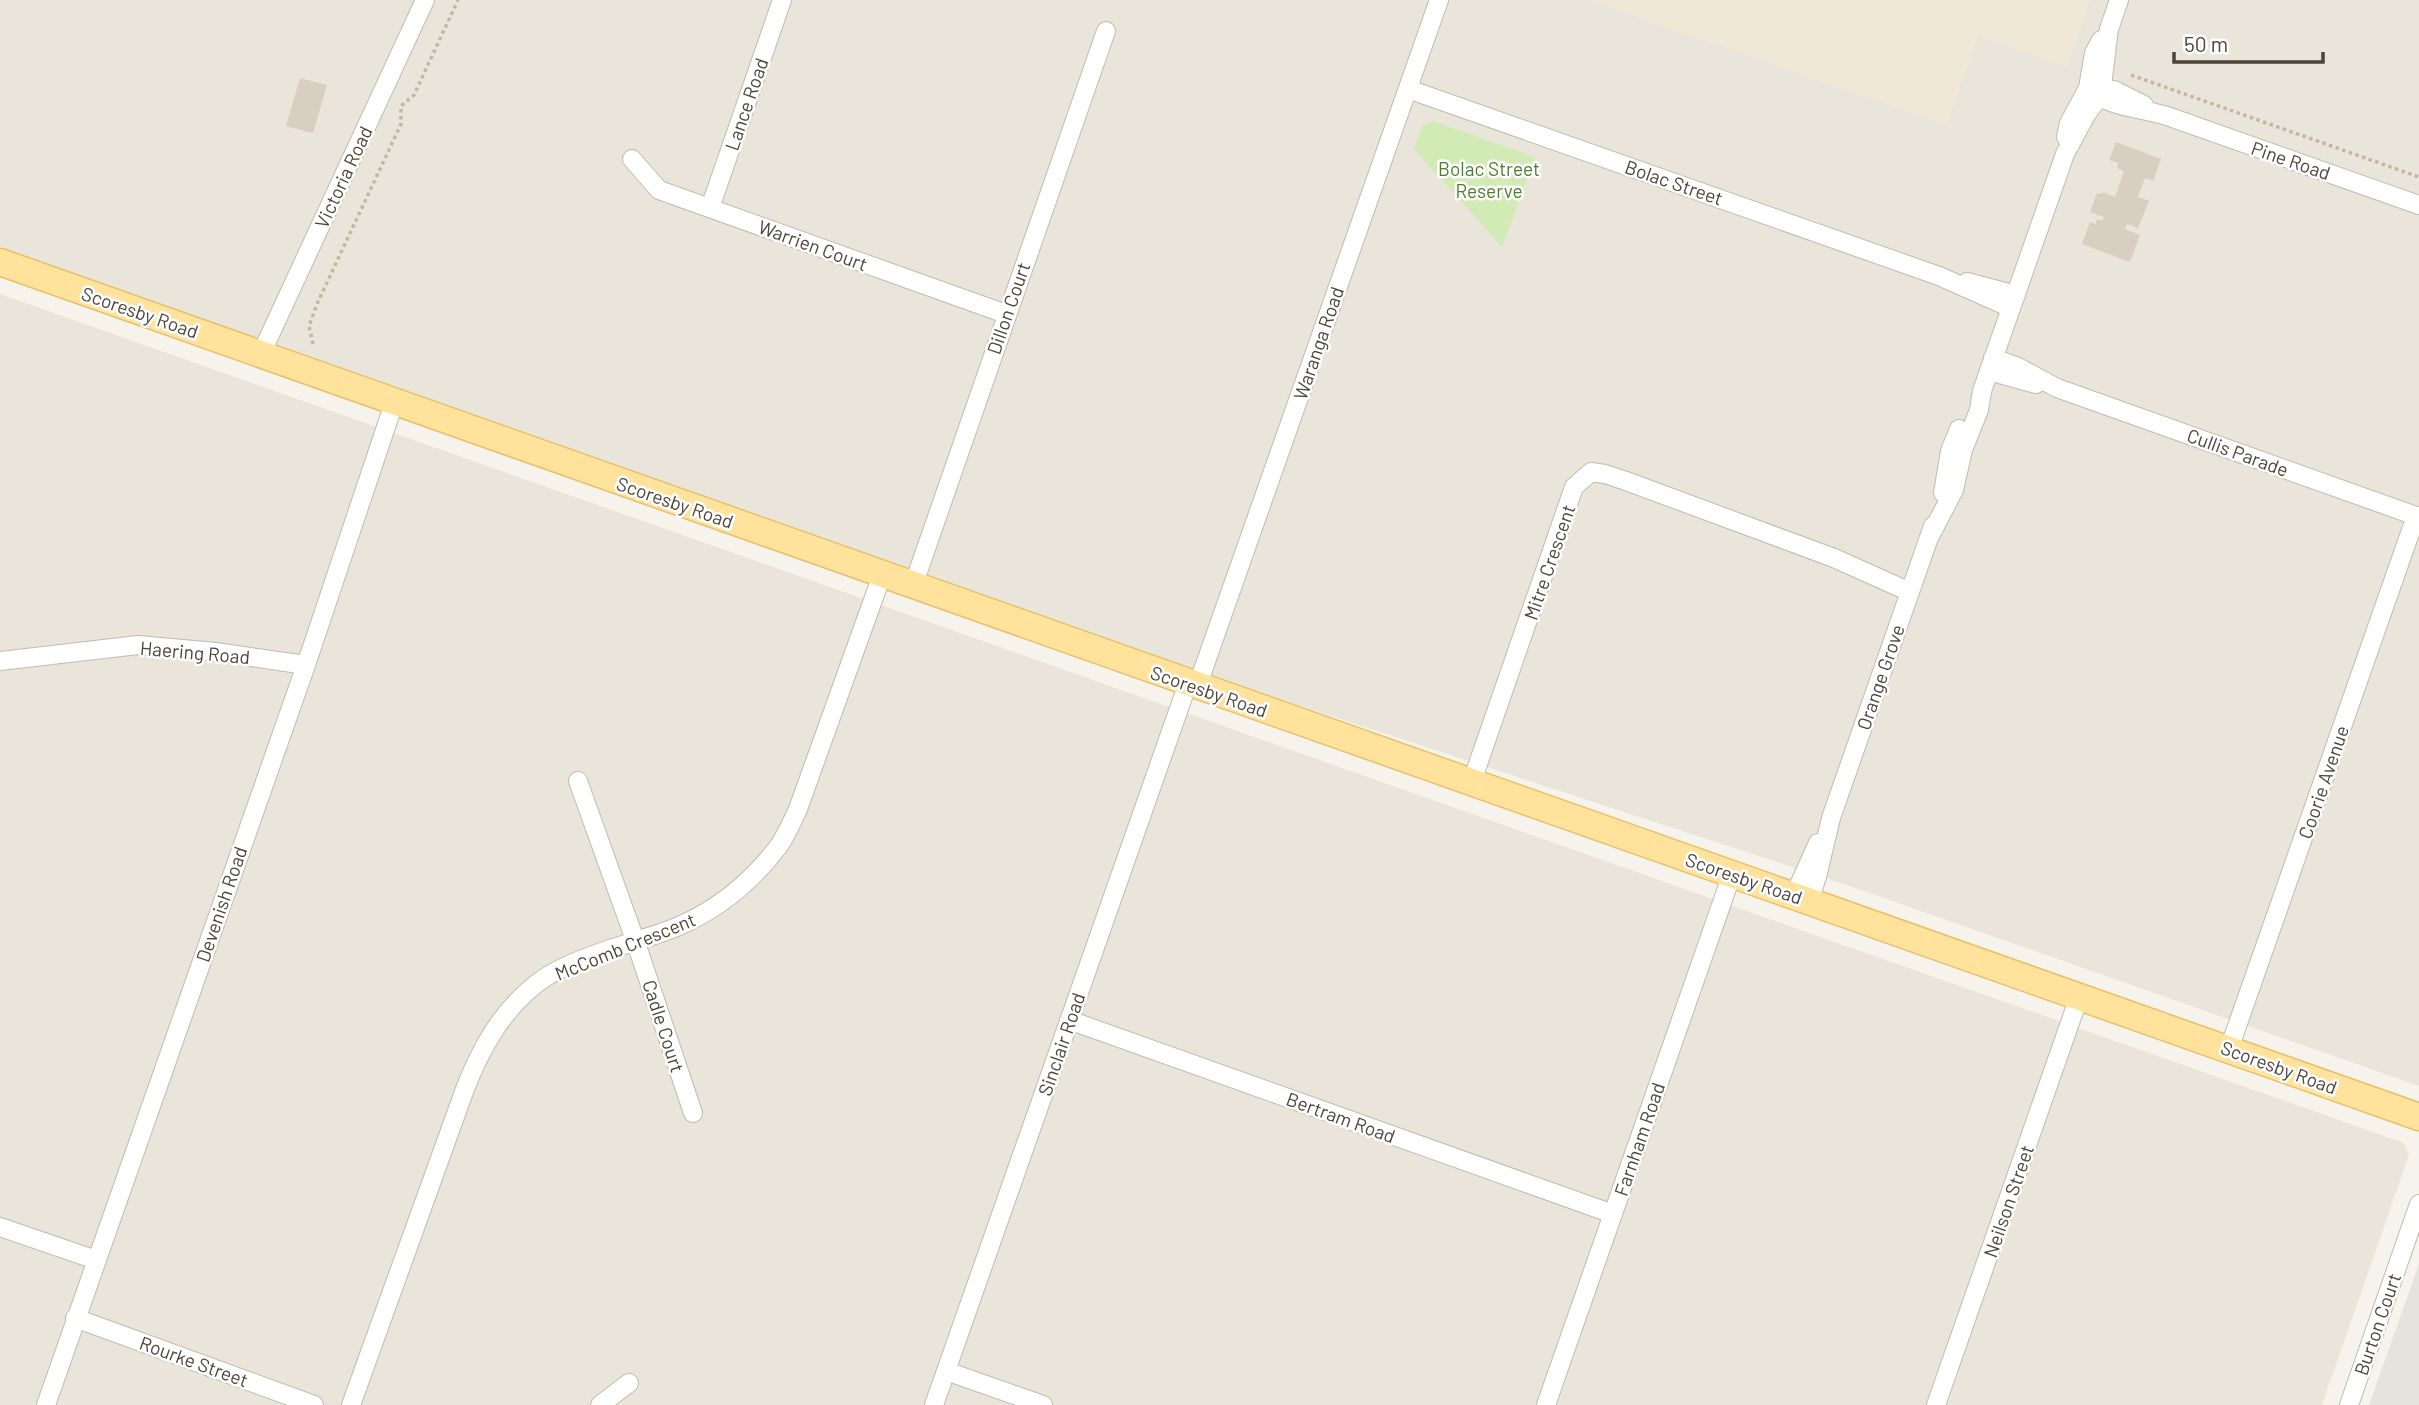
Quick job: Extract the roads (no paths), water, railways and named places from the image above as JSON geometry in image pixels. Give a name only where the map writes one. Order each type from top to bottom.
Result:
[{"type":"main road","name":"Scoresby Road","points":[[0,262],[2419,1117]]},
{"type":"street","name":"Victoria Road","points":[[261,354],[425,0]]},
{"type":"street","name":"Lance Road","points":[[710,208],[782,0]]},
{"type":"street","name":"Waranga Road","points":[[1193,685],[1439,0]]},
{"type":"street","name":"Orange Grove","points":[[1802,899],[1803,872],[1831,818],[1930,536],[1945,485],[1950,451],[1968,410],[1982,391],[2065,154],[2069,123],[2096,92],[2094,53],[2109,29],[2119,0]]},
{"type":"street","name":"Dillon Court","points":[[913,586],[1106,31]]},
{"type":"street","name":"Bolac Street","points":[[1409,89],[2013,302]]},
{"type":"street","name":"Pine Road","points":[[2096,92],[2128,108],[2163,115],[2419,205]]},
{"type":"street","name":"Warrien Court","points":[[632,159],[659,190],[1006,314]]},
{"type":"street","name":"Cullis Parade","points":[[1991,365],[2014,379],[2057,388],[2418,517]]},
{"type":"street","name":"Devenish Road","points":[[46,1405],[306,665],[394,403]]},
{"type":"street","name":"Mitre Crescent","points":[[1471,784],[1574,487],[1591,472],[1626,481],[1912,586]]},
{"type":"street","name":"Coorie Avenue","points":[[2229,1049],[2418,517]]},
{"type":"street","name":"McComb Crescent","points":[[351,1405],[477,1057],[491,1033],[537,984],[570,965],[678,927],[711,909],[732,895],[779,845],[798,809],[882,575]]},
{"type":"street","name":"Haering Road","points":[[0,661],[138,645],[216,652],[306,665]]},
{"type":"street","name":"Sinclair Road","points":[[934,1405],[1069,1020],[1193,685]]},
{"type":"street","name":"Cadle Court","points":[[578,781],[693,1113]]},
{"type":"street","name":"Farnham Road","points":[[1546,1405],[1732,874]]},
{"type":"street","name":"Neilson Street","points":[[1936,1405],[2079,997]]},
{"type":"street","name":"Bertram Road","points":[[1069,1020],[1613,1213]]},
{"type":"street","name":"Burton Court","points":[[2349,1405],[2419,1204]]},
{"type":"street","points":[[0,1227],[96,1259]]},
{"type":"street","name":"Rourke Street","points":[[75,1318],[314,1405]]},
{"type":"street","points":[[946,1371],[1043,1405]]},
{"type":"street","points":[[600,1405],[629,1382]]},
{"type":"park label","name":"Bolac Street Reserve","points":[[1489,179]]}]
